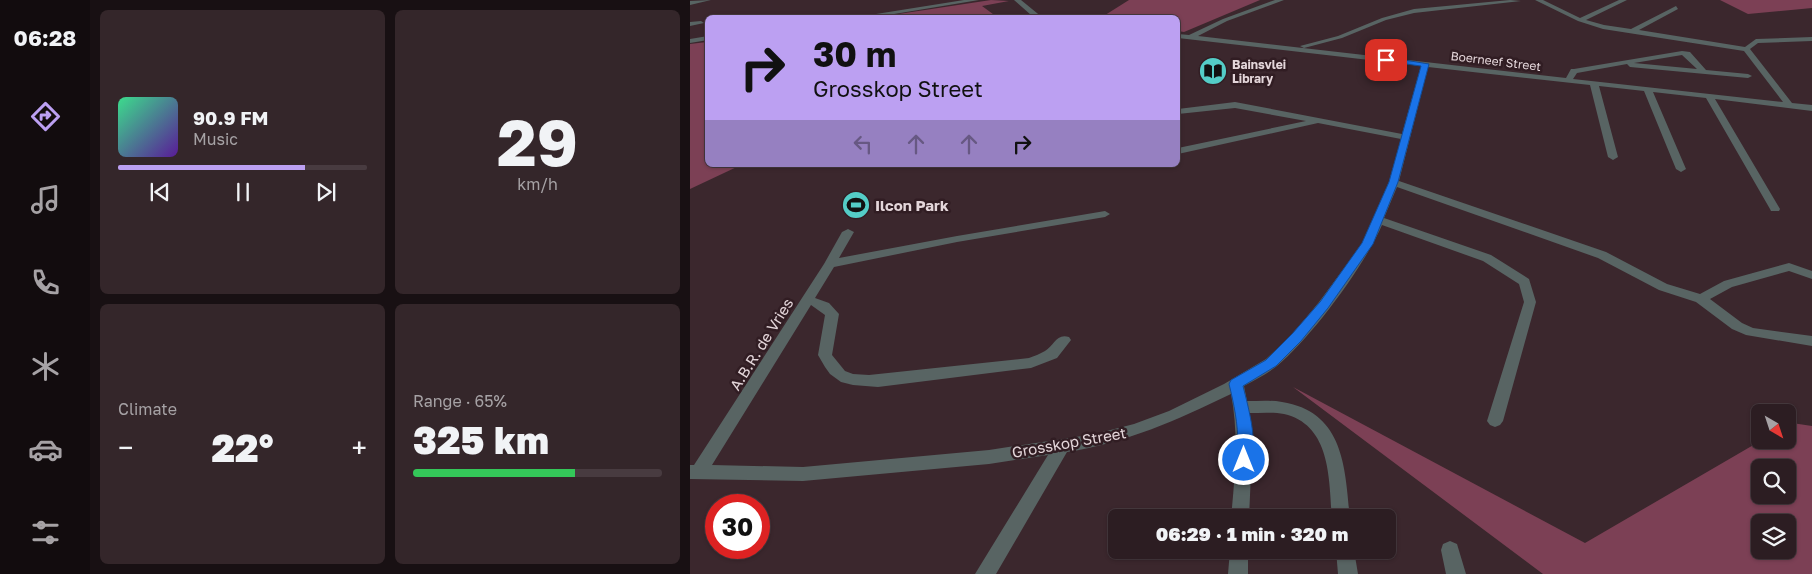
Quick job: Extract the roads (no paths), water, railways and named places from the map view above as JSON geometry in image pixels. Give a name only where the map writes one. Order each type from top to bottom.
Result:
[{"type":"street","points":[[690,3],[708,0]]},
{"type":"street","points":[[874,15],[976,0]]},
{"type":"street","points":[[1017,0],[1024,8],[1035,15]]},
{"type":"street","points":[[1190,37],[1225,20],[1281,0]]},
{"type":"street","points":[[1538,0],[1580,20],[1631,32],[1746,49],[1790,106]]},
{"type":"street","points":[[1546,4],[1558,0]]},
{"type":"street","points":[[1580,20],[1624,0]]},
{"type":"street","points":[[1291,48],[1340,37],[1384,19],[1414,11],[1518,1]]},
{"type":"street","points":[[1631,32],[1676,8]]},
{"type":"street","points":[[690,24],[702,22]]},
{"type":"street","name":"Boerneef Street","points":[[1180,36],[1648,91],[1812,108]]},
{"type":"street","points":[[690,41],[705,38]]},
{"type":"street","points":[[1746,49],[1756,41],[1812,39]]},
{"type":"street","points":[[1568,81],[1574,71],[1682,53],[1687,54],[1704,72]]},
{"type":"street","name":"Grosskop Street","points":[[695,472],[803,474],[989,456],[1095,441],[1136,430],[1174,415],[1236,384],[1271,363],[1297,338],[1368,244],[1394,182],[1425,64]]},
{"type":"street","points":[[1615,64],[1748,76]]},
{"type":"street","points":[[1594,84],[1613,158]]},
{"type":"street","points":[[1648,91],[1681,169]]},
{"type":"street","points":[[1709,97],[1775,209]]},
{"type":"street","points":[[1180,111],[1229,104],[1406,137]]},
{"type":"street","points":[[1180,151],[1322,121]]},
{"type":"street","points":[[1394,182],[1602,255],[1663,287],[1701,299],[1737,326],[1751,332],[1812,341]]},
{"type":"street","points":[[830,264],[957,239],[1105,214]]},
{"type":"street","points":[[1378,220],[1487,258],[1525,282],[1530,302],[1494,422]]},
{"type":"street","name":"A.B.R. de Vries","points":[[695,472],[830,264],[848,232]]},
{"type":"street","points":[[1701,299],[1728,284],[1788,268],[1812,275]]},
{"type":"street","points":[[807,300],[827,306],[832,314],[825,355],[836,373],[852,381],[878,381],[1031,363],[1052,354],[1064,340]]},
{"type":"street","points":[[1236,384],[1242,407],[1246,445],[1241,509]]},
{"type":"street","points":[[1242,407],[1284,408],[1308,418],[1324,430],[1330,441],[1334,459],[1340,509]]},
{"type":"street","points":[[985,574],[1062,446]]},
{"type":"street","points":[[1450,550],[1456,574]]},
{"type":"street","points":[[1238,559],[1238,574]]},
{"type":"street","points":[[1346,559],[1348,574]]},
{"type":"place","name":"Bainsvlei Library","points":[[1213,71]]},
{"type":"place","name":"Ilcon Park","points":[[856,205]]}]
